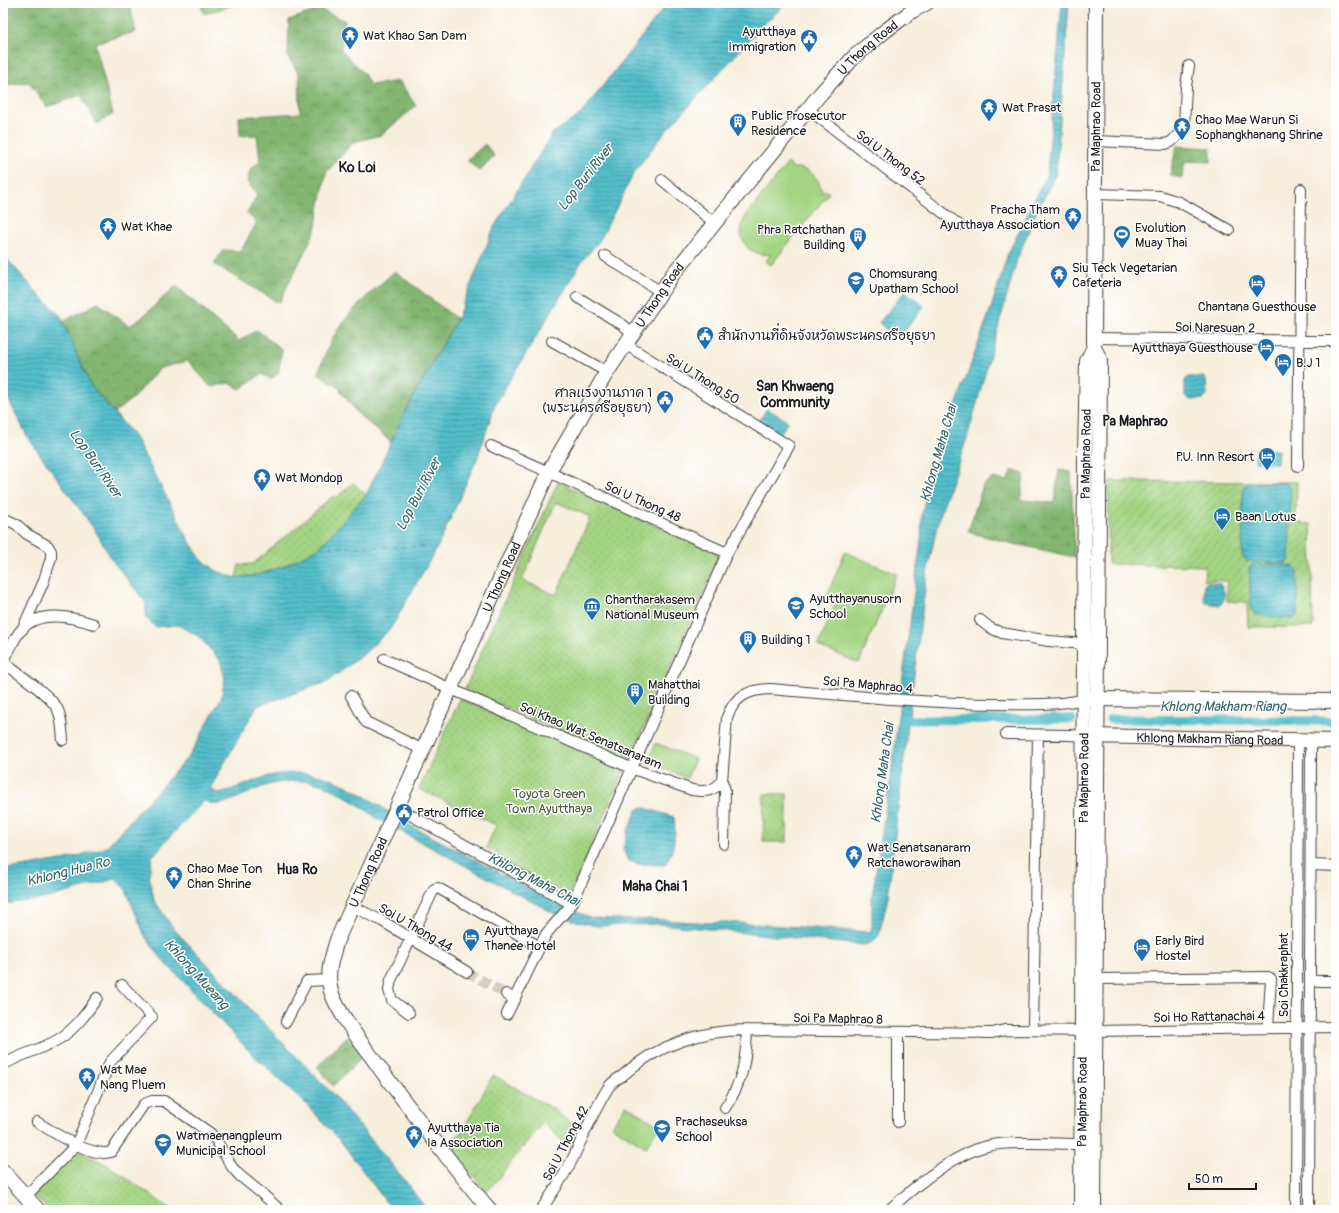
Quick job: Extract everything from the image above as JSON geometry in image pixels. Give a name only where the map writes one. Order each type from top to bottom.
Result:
[{"type":"street","name":"U Thong Road","points":[[490,1210],[438,1145],[360,1040],[339,1008],[331,992],[329,980],[331,961],[337,940],[548,473],[607,372],[673,274],[808,109],[855,56],[885,30],[912,11],[927,3]]},
{"type":"street","name":"Pa Maphrao Road","points":[[1094,1210],[1089,1031],[1092,556],[1100,360],[1094,342],[1096,3]]},
{"type":"street","points":[[1095,141],[1165,144],[1171,142],[1184,126],[1186,86],[1189,66]]},
{"type":"street","name":"Soi U Thong 52","points":[[808,109],[959,225]]},
{"type":"street","points":[[662,180],[714,223]]},
{"type":"street","points":[[1298,466],[1301,189]]},
{"type":"street","points":[[1095,194],[1160,196],[1179,202],[1229,230]]},
{"type":"street","points":[[605,256],[661,292]]},
{"type":"street","name":"Soi U Thong 50","points":[[577,297],[623,325],[628,339],[789,446],[727,553]]},
{"type":"street","points":[[552,341],[607,372]]},
{"type":"street","name":"Soi Naresuan 2","points":[[1094,342],[1336,341]]},
{"type":"street","name":"Soi U Thong 48","points":[[490,446],[727,553]]},
{"type":"street","points":[[3,518],[16,524],[26,534],[48,546],[51,551],[50,562],[43,583],[22,630],[3,662],[48,697],[57,708],[62,723],[63,740]]},
{"type":"street","points":[[508,1014],[511,997],[546,934],[570,906],[727,553]]},
{"type":"street","name":"Pa Maphrao Road","points":[[1091,699],[1085,644],[1092,556]]},
{"type":"street","points":[[22,630],[33,621],[46,617],[69,617],[94,624]]},
{"type":"street","points":[[980,620],[990,628],[1002,633],[1049,641],[1085,644]]},
{"type":"street","name":"Soi Khao Wat Senatsanaram","points":[[384,659],[631,768],[692,790],[709,791],[716,788],[722,781]]},
{"type":"street","name":"Soi Pa Maphrao 4","points":[[724,844],[725,790],[722,781],[727,717],[730,708],[738,699],[753,690],[770,689],[911,701],[1019,704],[1072,702],[1091,699]]},
{"type":"street","points":[[351,696],[366,722],[422,750]]},
{"type":"street","points":[[1091,699],[1336,702]]},
{"type":"street","points":[[1006,734],[1091,736]]},
{"type":"street","points":[[1034,1030],[1038,734]]},
{"type":"street","name":"Pa Maphrao Road","points":[[1081,1210],[1082,1144],[1089,1031],[1096,979],[1091,736]]},
{"type":"street","name":"Khlong Makham Riang Road","points":[[1091,736],[1336,741]]},
{"type":"street","name":"Soi Chakkraphat","points":[[1296,1210],[1295,1111],[1297,807],[1305,740]]},
{"type":"street","name":"Soi Chakkraphat","points":[[1305,740],[1311,807],[1309,1210]]},
{"type":"street","points":[[1297,807],[1311,807]]},
{"type":"street","points":[[393,815],[570,906]]},
{"type":"street","points":[[1311,865],[1336,866]]},
{"type":"street","points":[[409,1013],[392,1000],[388,990],[391,980],[434,888],[540,947]]},
{"type":"street","points":[[1297,904],[1310,904]]},
{"type":"street","name":"Soi U Thong 44","points":[[352,906],[382,921],[467,972]]},
{"type":"street","points":[[1096,979],[1268,976],[1271,979],[1268,1027]]},
{"type":"street","points":[[286,1022],[307,981],[329,980]]},
{"type":"street","points":[[1310,981],[1336,981]]},
{"type":"street","points":[[3,1171],[32,1205],[76,1145],[110,1062],[152,1016],[122,985]]},
{"type":"street","points":[[3,1065],[13,1058],[31,1052],[60,1038],[83,1020],[97,998]]},
{"type":"street","name":"Soi Ho Rattanachai 4","points":[[1089,1031],[1336,1026]]},
{"type":"street","name":"Soi Pa Maphrao 8","points":[[609,1087],[628,1070],[645,1059],[674,1044],[708,1033],[733,1030],[992,1033],[1005,1030],[1089,1031]]},
{"type":"street","points":[[725,1108],[738,1085],[743,1068],[746,1053],[747,1030]]},
{"type":"street","points":[[898,1032],[898,1122]]},
{"type":"street","name":"Soi U Thong 42","points":[[541,1210],[572,1160],[609,1087]]},
{"type":"street","points":[[37,1122],[76,1145],[104,1154],[111,1152],[144,1104],[152,1101],[164,1101],[210,1133],[238,1175],[280,1210]]},
{"type":"street","points":[[1295,1111],[1309,1111]]},
{"type":"street","points":[[889,1210],[906,1194],[961,1155],[988,1146],[1009,1143],[1082,1144]]},
{"type":"green space","points":[[3,3],[129,3],[136,32],[95,43],[113,114],[97,124],[81,95],[47,107],[29,82],[3,85]]},
{"type":"green space","points":[[200,3],[240,3],[204,14]]},
{"type":"green space","points":[[320,9],[345,21],[341,50],[363,72],[370,85],[399,81],[416,106],[381,135],[353,142],[326,173],[315,231],[279,303],[214,264],[223,250],[241,251],[257,222],[247,214],[257,195],[247,182],[251,168],[260,162],[257,135],[240,136],[239,117],[300,113],[299,74],[288,57],[289,20]]},
{"type":"green space","points":[[485,144],[494,156],[479,171],[467,160]]},
{"type":"green space","points":[[1177,146],[1211,148],[1211,162],[1185,161],[1182,178],[1172,176],[1170,174]]},
{"type":"green space","points":[[788,163],[792,168],[808,171],[819,182],[822,193],[825,190],[829,193],[771,265],[766,261],[771,255],[759,254],[749,249],[744,242],[741,235],[742,224],[747,214]]},
{"type":"green space","points":[[395,271],[457,319],[407,408],[391,442],[358,414],[338,387],[318,373],[325,354],[343,322]]},
{"type":"green space","points":[[176,286],[239,341],[257,330],[282,350],[278,374],[271,379],[262,374],[240,389],[229,383],[211,387],[188,361],[160,368],[133,398],[114,413],[91,386],[62,322],[98,303],[129,326],[139,320]]},
{"type":"green space","points":[[1011,470],[1024,474],[1021,500],[1054,503],[1059,470],[1071,472],[1075,557],[968,532],[983,485],[993,478],[1008,481]]},
{"type":"green space","points":[[1109,481],[1297,482],[1296,523],[1311,524],[1313,627],[1248,627],[1247,602],[1227,601],[1227,581],[1204,580],[1205,566],[1108,564]]},
{"type":"green space","points":[[558,482],[720,554],[629,761],[465,689]],"holes":[[[556,502],[590,517],[556,595],[522,580]]]},
{"type":"green space","points":[[353,483],[366,495],[319,548],[282,567],[257,575],[236,578],[239,565],[253,564],[333,496],[336,498]]},
{"type":"green space","points":[[845,552],[897,574],[859,663],[818,646],[835,605],[825,600]]},
{"type":"green space","name":"Toyota Green Town Ayutthaya","points":[[460,699],[624,770],[569,896],[499,859],[500,857],[495,854],[496,852],[486,848],[496,825],[419,789]]},
{"type":"green space","points":[[656,743],[695,759],[687,778],[648,762]]},
{"type":"green space","points":[[764,794],[787,794],[787,842],[763,842]]},
{"type":"green space","points":[[347,1036],[363,1056],[333,1086],[317,1067]]},
{"type":"green space","points":[[493,1075],[553,1109],[581,1132],[571,1149],[543,1123],[487,1192],[447,1145],[461,1133]]},
{"type":"green space","points":[[626,1105],[659,1126],[646,1147],[612,1126]]},
{"type":"green space","points":[[76,1150],[108,1165],[172,1210],[49,1210],[33,1195]]},
{"type":"water","points":[[668,3],[787,3],[765,23],[665,132],[635,171],[600,240],[582,261],[495,405],[477,459],[438,546],[391,628],[365,653],[327,682],[257,706],[211,789],[217,793],[273,775],[294,773],[312,774],[329,778],[360,793],[408,824],[560,905],[592,918],[634,920],[651,919],[709,923],[726,922],[870,932],[872,927],[872,897],[893,760],[921,540],[922,513],[929,481],[991,308],[1007,256],[1047,174],[1062,3],[1069,3],[1056,173],[1035,215],[1017,260],[967,438],[943,506],[936,531],[927,573],[888,897],[879,935],[873,942],[863,945],[660,924],[596,926],[572,920],[555,914],[378,819],[349,798],[334,790],[317,783],[305,781],[292,781],[262,787],[225,803],[213,804],[204,801],[152,857],[149,875],[154,900],[173,928],[333,1094],[403,1178],[427,1210],[392,1210],[342,1143],[307,1105],[250,1052],[161,958],[145,936],[125,888],[115,879],[44,899],[3,904],[3,869],[71,858],[105,848],[190,755],[221,698],[225,679],[220,660],[198,636],[178,625],[155,627],[146,618],[146,603],[112,560],[95,530],[28,438],[3,389],[3,254],[38,294],[60,315],[91,386],[135,437],[190,542],[201,559],[217,571],[236,578],[257,575],[282,567],[319,548],[366,495],[407,408],[457,319],[494,227],[553,133],[580,115]]},
{"type":"water","points":[[905,291],[924,306],[898,339],[879,323]]},
{"type":"water","points":[[1189,377],[1203,377],[1206,379],[1207,396],[1203,399],[1191,400],[1185,396],[1185,380]]},
{"type":"water","points":[[767,409],[788,421],[780,435],[758,422]]},
{"type":"water","points":[[1256,449],[1278,450],[1277,463],[1255,462]]},
{"type":"water","points":[[1249,483],[1286,483],[1291,488],[1289,561],[1285,564],[1246,561],[1242,556],[1243,487]]},
{"type":"water","points":[[1252,564],[1293,566],[1297,571],[1297,615],[1294,619],[1255,615],[1251,608],[1249,568]]},
{"type":"water","points":[[1207,582],[1220,584],[1222,587],[1224,592],[1224,600],[1220,605],[1206,603],[1204,597],[1204,585]]},
{"type":"water","points":[[642,807],[674,817],[675,830],[673,848],[665,865],[639,864],[628,861],[623,849],[628,830],[637,810]]},
{"type":"waterway","name":"Khlong Makham Riang","points":[[903,720],[1072,719]]},
{"type":"waterway","name":"Khlong Makham Riang","points":[[1110,719],[1336,721]]},
{"type":"ferry route","points":[[329,547],[429,546]]},
{"type":"tunnel","points":[[467,972],[506,994]]},
{"type":"place","name":"Wat Khao San Dam","points":[[350,50]]},
{"type":"place","name":"Ayutthaya Immigration","points":[[809,53]]},
{"type":"place","name":"Wat Prasat","points":[[989,122]]},
{"type":"place","name":"Public Prosecutor Residence","points":[[738,137]]},
{"type":"place","name":"Chao Mae Warun Si Sophangkhanang Shrine","points":[[1182,141]]},
{"type":"place","name":"Pracha Tham Ayutthaya Association","points":[[1073,231]]},
{"type":"place","name":"Wat Khae","points":[[108,241]]},
{"type":"place","name":"Evolution Muay Thai","points":[[1122,249]]},
{"type":"place","name":"Phra Ratchathan Building","points":[[858,251]]},
{"type":"place","name":"Siu Teck Vegetarian Cafeteria","points":[[1059,289]]},
{"type":"place","name":"Chomsurang Upatham School","points":[[856,295]]},
{"type":"place","name":"Chantana Guesthouse","points":[[1257,298]]},
{"type":"place","name":"สำนักงานที่ดินจังหวัดพระนครศรีอยุธยา","points":[[705,350]]},
{"type":"place","name":"Ayutthaya Guesthouse","points":[[1266,362]]},
{"type":"place","name":"B.J 1","points":[[1283,377]]},
{"type":"place","name":"ศาลแรงงานภาค 1 (พระนครศรีอยุธยา)","points":[[665,414]]},
{"type":"place","name":"P.U. Inn Resort","points":[[1267,471]]},
{"type":"place","name":"Wat Mondop","points":[[262,492]]},
{"type":"place","name":"Baan Lotus","points":[[1222,531]]},
{"type":"place","name":"Ayutthayanusorn School","points":[[796,620]]},
{"type":"place","name":"Chantharakasem National Museum","points":[[592,621]]},
{"type":"place","name":"Building 1","points":[[748,654]]},
{"type":"place","name":"Mahatthai Building","points":[[635,706]]},
{"type":"place","name":"Patrol Office","points":[[404,827]]},
{"type":"place","name":"Wat Senatsanaram Ratchaworawihan","points":[[854,869]]},
{"type":"place","name":"Chao Mae Ton Chan Shrine","points":[[174,890]]},
{"type":"place","name":"Ayutthaya Thanee Hotel","points":[[471,952]]},
{"type":"place","name":"Early Bird Hostel","points":[[1142,962]]},
{"type":"place","name":"Wat Mae Nang Pluem","points":[[87,1091]]},
{"type":"place","name":"Prachaseuksa School","points":[[662,1143]]},
{"type":"place","name":"Ayutthaya Tia Ia Association","points":[[414,1149]]},
{"type":"place","name":"Watmaenangpleum Municipal School","points":[[163,1157]]},
{"type":"district","name":"Ko Loi","points":[[357,167]]},
{"type":"district","name":"San Khwaeng Community","points":[[795,394]]},
{"type":"district","name":"Pa Maphrao","points":[[1135,421]]},
{"type":"district","name":"Hua Ro","points":[[297,869]]},
{"type":"district","name":"Maha Chai 1","points":[[655,886]]},
{"type":"water label","name":"Lop Buri River","points":[[585,177]]},
{"type":"water label","name":"Khlong Maha Chai","points":[[938,453]]},
{"type":"water label","name":"Lop Buri River","points":[[96,463]]},
{"type":"water label","name":"Lop Buri River","points":[[418,494]]},
{"type":"water label","name":"Khlong Maha Chai","points":[[882,773]]},
{"type":"water label","name":"Khlong Hua Ro","points":[[68,871]]},
{"type":"water label","name":"Khlong Maha Chai","points":[[534,879]]},
{"type":"water label","name":"Khlong Mueang","points":[[197,974]]}]
